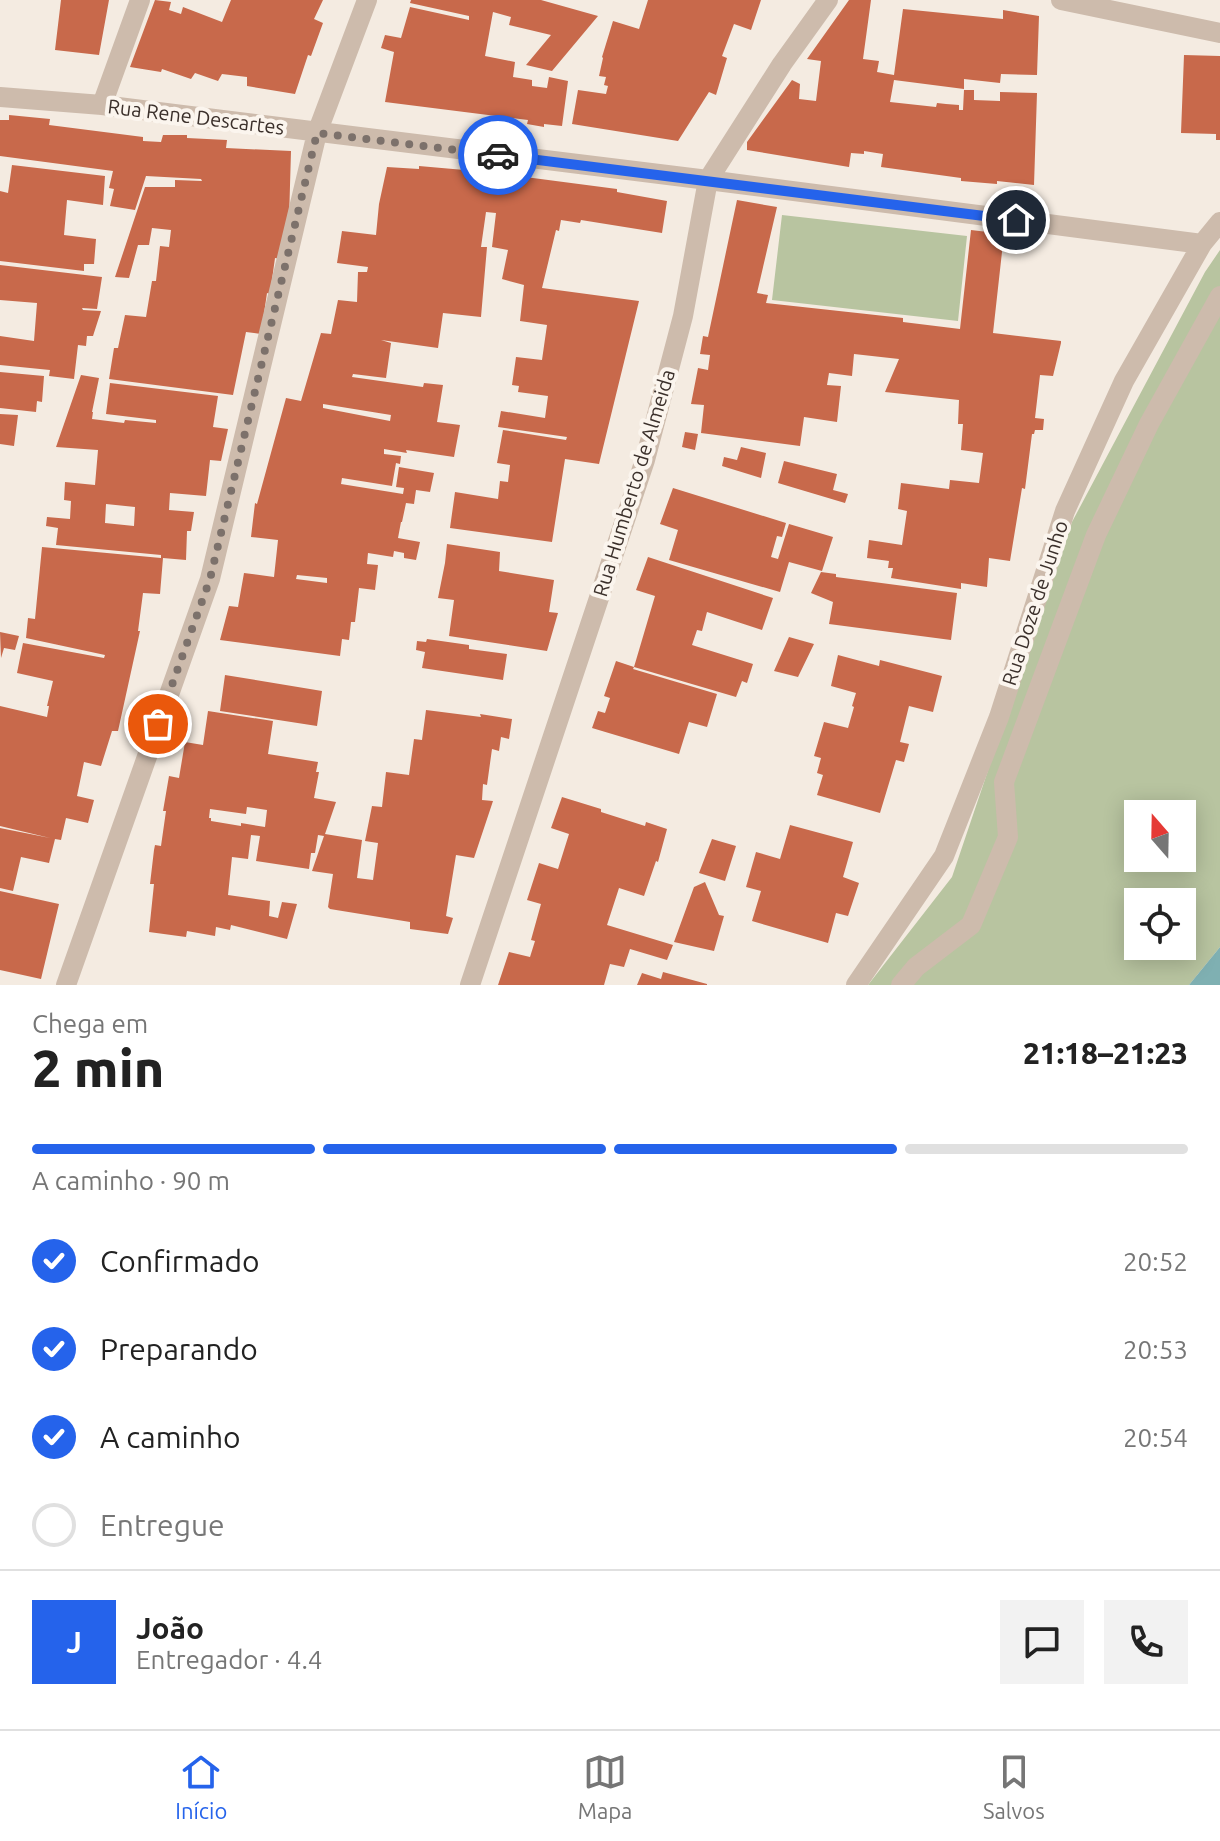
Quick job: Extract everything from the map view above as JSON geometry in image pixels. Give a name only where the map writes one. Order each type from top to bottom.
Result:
[{"type":"street","points":[[102,105],[140,0]]},
{"type":"street","points":[[66,985],[210,579],[317,133],[367,0]]},
{"type":"street","name":"Rua Humberto de Almeida","points":[[470,985],[645,460],[683,316],[708,180],[782,64],[828,0]]},
{"type":"street","points":[[1061,0],[1220,33]]},
{"type":"street","name":"Rua Rene Descartes","points":[[0,97],[102,105],[1202,244]]},
{"type":"street","name":"Rua Doze de Junho","points":[[856,985],[944,856],[999,717],[1065,511],[1124,381],[1202,244],[1220,222]]},
{"type":"street","points":[[901,985],[916,967],[971,925],[1008,837],[1004,782],[1096,535],[1149,424],[1220,296]]},
{"type":"green space","points":[[782,215],[967,236],[958,321],[772,300]]},
{"type":"green space","points":[[1220,250],[1220,947],[1189,985],[868,985],[952,877],[1072,522],[1205,272]]},
{"type":"water","points":[[1220,947],[1220,985],[1189,985]]},
{"type":"building","points":[[61,0],[109,0],[99,55],[55,50]]},
{"type":"building","points":[[155,0],[171,2],[169,10],[181,14],[183,7],[222,22],[231,0],[323,0],[314,19],[323,23],[295,94],[247,86],[247,77],[222,74],[218,81],[195,73],[191,79],[162,69],[161,72],[130,67]]},
{"type":"building","points":[[411,0],[541,0],[598,16],[552,71],[526,65],[551,35],[509,25],[511,17],[493,12],[485,56],[515,62],[513,77],[532,80],[532,86],[547,88],[549,77],[568,81],[562,126],[544,124],[544,127],[527,124],[528,120],[385,102],[394,52],[381,48],[385,35],[401,38],[410,7],[469,20],[469,16],[410,3]]},
{"type":"building","points":[[648,0],[761,0],[751,30],[734,24],[722,56],[727,58],[716,95],[709,92],[678,141],[572,124],[578,90],[606,94],[606,77],[599,76],[613,21],[639,29]]},
{"type":"building","points":[[849,0],[871,0],[863,59],[879,61],[877,72],[894,75],[903,9],[1003,19],[1003,10],[1039,16],[1037,75],[1001,74],[1000,83],[964,79],[964,89],[894,80],[890,102],[936,107],[937,103],[959,105],[959,110],[963,110],[964,90],[974,90],[974,100],[1000,101],[1000,92],[1037,93],[1034,185],[961,181],[961,178],[881,167],[883,154],[864,151],[864,154],[851,153],[849,167],[747,150],[747,142],[792,80],[800,84],[799,99],[816,101],[821,61],[807,59]]},
{"type":"building","points":[[1184,55],[1220,56],[1220,140],[1216,140],[1216,134],[1181,133]]},
{"type":"building","points":[[9,115],[50,119],[49,125],[143,137],[143,141],[161,142],[163,135],[187,135],[187,138],[227,140],[226,148],[291,151],[289,220],[281,259],[275,258],[261,334],[246,332],[233,395],[109,379],[114,348],[118,348],[125,315],[146,317],[152,281],[156,281],[160,246],[169,247],[171,230],[152,228],[149,245],[138,245],[129,278],[115,277],[145,187],[175,187],[175,180],[201,179],[146,176],[135,210],[110,206],[114,189],[109,188],[113,171],[0,156],[0,120],[9,120]]},
{"type":"building","points":[[12,165],[105,176],[103,205],[67,200],[64,235],[96,239],[94,264],[84,264],[84,271],[0,261],[0,191],[8,193]]},
{"type":"building","points":[[419,166],[487,172],[617,189],[617,192],[667,201],[662,233],[581,220],[580,223],[561,220],[559,231],[556,230],[542,288],[639,301],[599,464],[565,459],[552,542],[450,528],[455,492],[498,499],[500,481],[508,482],[510,465],[497,463],[503,430],[566,440],[567,437],[498,427],[501,411],[545,418],[548,396],[518,392],[519,386],[512,385],[516,357],[542,360],[547,325],[520,321],[524,285],[502,279],[508,250],[492,247],[496,213],[486,212],[481,247],[487,247],[481,317],[443,313],[438,348],[381,340],[391,343],[386,378],[353,374],[352,377],[423,387],[424,383],[443,385],[437,422],[460,425],[454,457],[384,449],[384,454],[401,456],[400,464],[396,463],[392,486],[342,478],[341,484],[403,494],[404,488],[396,487],[399,467],[434,473],[430,492],[416,490],[414,504],[406,503],[401,522],[398,538],[420,542],[416,560],[404,558],[404,553],[394,551],[393,557],[368,553],[367,564],[378,565],[375,590],[359,588],[355,622],[351,622],[349,640],[342,639],[340,656],[220,640],[229,606],[238,607],[244,573],[274,577],[278,540],[251,537],[255,503],[286,398],[301,401],[321,333],[331,334],[338,300],[357,302],[358,272],[367,272],[368,267],[337,263],[342,231],[376,235],[387,167],[419,169]],"holes":[[[323,404],[391,415],[390,421],[323,408]],[[297,575],[327,578],[327,583],[296,579]]]},
{"type":"building","points":[[737,200],[777,207],[757,293],[768,295],[766,303],[903,318],[903,322],[960,329],[971,230],[1004,234],[993,333],[1061,343],[1053,376],[1040,375],[1035,418],[1044,419],[1043,430],[1035,430],[1032,434],[1025,489],[1022,488],[1010,561],[989,558],[987,587],[961,583],[961,589],[891,578],[893,568],[888,568],[889,561],[867,558],[869,540],[902,545],[907,511],[898,509],[901,483],[949,489],[950,480],[979,483],[983,453],[961,450],[963,424],[958,424],[959,400],[885,392],[899,359],[854,354],[852,376],[829,373],[827,385],[841,386],[837,422],[804,417],[800,446],[701,433],[704,405],[691,404],[698,368],[708,370],[710,355],[700,354],[703,336],[708,337]]},
{"type":"building","points":[[0,265],[102,277],[97,309],[82,308],[101,311],[93,336],[87,336],[86,346],[78,345],[74,379],[49,376],[50,370],[0,365],[0,336],[34,341],[37,303],[0,300]]},
{"type":"building","points":[[0,372],[44,376],[42,402],[37,401],[36,412],[0,408]]},
{"type":"building","points":[[81,375],[99,378],[92,419],[156,423],[156,420],[106,414],[110,383],[218,396],[213,427],[228,429],[221,461],[210,460],[206,496],[170,493],[169,510],[194,512],[191,531],[187,531],[186,560],[163,558],[160,594],[143,593],[140,631],[118,731],[112,731],[101,766],[84,762],[77,796],[94,800],[88,823],[66,818],[61,840],[55,839],[49,863],[21,857],[13,891],[0,888],[0,828],[50,838],[0,826],[0,706],[47,717],[53,681],[17,673],[23,643],[104,658],[105,655],[26,638],[28,618],[35,619],[42,547],[161,558],[161,555],[56,545],[58,528],[46,526],[47,517],[70,519],[71,501],[64,500],[65,482],[95,485],[98,450],[56,447]],"holes":[[[106,504],[135,507],[134,526],[105,523]]]},
{"type":"building","points":[[0,414],[18,415],[14,446],[0,444]]},
{"type":"building","points":[[685,432],[698,434],[695,450],[682,447]]},
{"type":"building","points":[[741,447],[766,453],[761,478],[722,466],[724,457],[737,460]]},
{"type":"building","points":[[784,461],[837,474],[833,490],[848,494],[845,503],[778,483]]},
{"type":"building","points":[[673,488],[786,523],[782,537],[777,536],[771,557],[778,559],[789,524],[833,537],[822,571],[789,562],[780,592],[669,560],[678,530],[660,524]]},
{"type":"building","points":[[447,544],[500,552],[499,571],[554,580],[549,612],[558,613],[547,651],[449,636],[454,600],[438,598]]},
{"type":"building","points":[[648,557],[773,598],[762,630],[707,612],[702,631],[697,630],[692,645],[753,664],[747,683],[742,681],[736,697],[634,667],[655,596],[636,590]]},
{"type":"building","points":[[821,572],[836,574],[836,577],[957,593],[951,640],[829,624],[833,602],[811,593]]},
{"type":"building","points":[[0,632],[19,636],[15,650],[4,648],[1,658]]},
{"type":"building","points":[[789,637],[814,644],[798,677],[774,671]]},
{"type":"building","points":[[427,639],[507,654],[503,680],[422,668],[425,652],[416,650],[417,641],[426,642]]},
{"type":"building","points":[[838,655],[879,666],[880,660],[942,676],[933,712],[909,706],[900,742],[909,744],[904,762],[896,760],[880,813],[817,795],[823,775],[817,773],[821,758],[814,756],[824,722],[848,728],[854,707],[856,693],[831,686]]},
{"type":"building","points":[[616,661],[717,694],[707,727],[689,722],[679,754],[592,728],[598,711],[605,713],[610,698],[604,696]]},
{"type":"building","points":[[225,675],[322,691],[317,726],[220,711]]},
{"type":"building","points":[[426,710],[512,719],[509,739],[501,737],[499,751],[492,749],[482,800],[493,801],[474,858],[456,855],[446,916],[453,918],[448,934],[410,929],[410,922],[330,909],[333,874],[312,871],[324,836],[318,835],[309,869],[256,861],[260,836],[251,835],[248,859],[232,857],[228,895],[270,901],[269,916],[278,918],[282,902],[297,904],[287,939],[231,925],[230,930],[216,927],[215,936],[187,931],[186,937],[149,932],[154,850],[155,845],[161,846],[169,776],[179,778],[185,742],[203,745],[208,711],[273,721],[268,754],[318,762],[314,798],[336,802],[325,834],[362,840],[357,878],[373,880],[378,843],[365,841],[372,806],[382,807],[386,772],[409,775],[414,739],[422,740]],"holes":[[[247,807],[267,810],[265,827],[241,823],[241,826],[211,821],[209,818],[210,809],[246,814]]]},
{"type":"building","points":[[562,797],[645,826],[646,822],[667,829],[644,896],[619,888],[607,925],[673,945],[667,960],[630,949],[624,967],[610,964],[604,985],[498,985],[509,952],[530,957],[535,941],[531,940],[541,904],[527,900],[539,863],[558,869],[569,834],[551,828]]},
{"type":"building","points":[[790,825],[853,842],[843,877],[859,883],[848,916],[836,913],[828,943],[752,921],[761,891],[746,887],[756,852],[780,859]]},
{"type":"building","points":[[712,839],[736,846],[725,881],[699,873]]},
{"type":"building","points":[[705,882],[719,915],[724,916],[714,951],[674,942],[694,887]]},
{"type":"building","points":[[0,891],[59,904],[41,979],[0,970]]},
{"type":"building","points":[[663,972],[707,985],[637,985],[642,973],[661,979]]},
{"type":"way so far","points":[[158,724],[210,579],[317,133],[498,155]]},
{"type":"route","points":[[498,155],[1016,220]]}]
